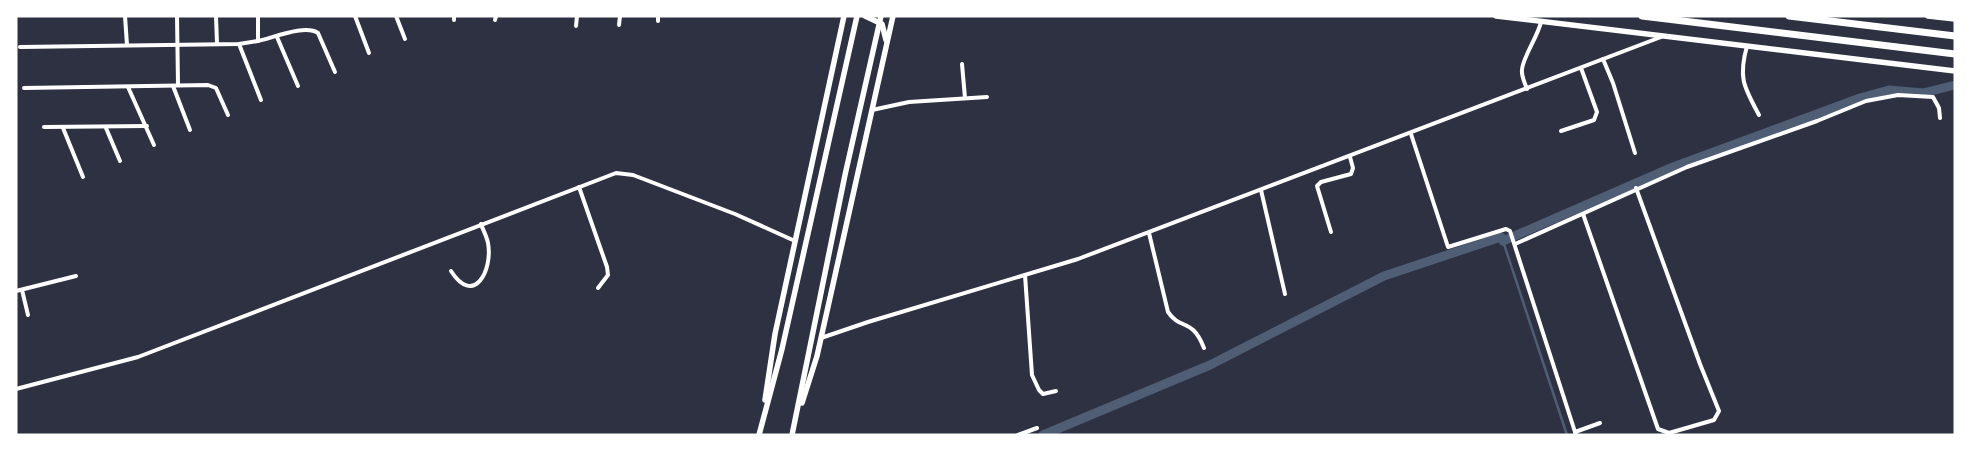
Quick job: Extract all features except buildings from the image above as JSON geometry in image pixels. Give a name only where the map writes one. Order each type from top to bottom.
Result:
[{"type":"highway","points":[[1642,16],[1955,54]]},
{"type":"highway","points":[[1789,16],[1955,36]]},
{"type":"main road","points":[[760,432],[775,334],[844,16]]},
{"type":"main road","points":[[842,28],[847,20],[856,16]]},
{"type":"main road","points":[[760,432],[782,350],[856,16]]},
{"type":"main road","points":[[866,16],[882,24],[887,45]]},
{"type":"main road","points":[[793,432],[845,175],[881,16]]},
{"type":"main road","points":[[793,432],[821,338],[894,16]]},
{"type":"main road","points":[[1496,16],[1955,71]]},
{"type":"main road","points":[[1928,16],[1955,19]]},
{"type":"street","points":[[125,16],[127,45]]},
{"type":"street","points":[[177,16],[178,85]]},
{"type":"street","points":[[216,16],[217,43]]},
{"type":"street","points":[[258,16],[258,41]]},
{"type":"street","points":[[355,16],[370,53]]},
{"type":"street","points":[[396,16],[406,39]]},
{"type":"street","points":[[576,26],[577,16]]},
{"type":"street","points":[[619,25],[620,16]]},
{"type":"street","points":[[1527,89],[1521,71],[1538,36],[1542,22]]},
{"type":"street","points":[[20,47],[239,44],[277,37],[295,30],[314,30],[318,33],[335,72]]},
{"type":"street","points":[[821,338],[873,320],[1078,259],[1411,134],[1663,36]]},
{"type":"street","points":[[277,37],[298,86]]},
{"type":"street","points":[[239,44],[261,100]]},
{"type":"street","points":[[1747,46],[1741,71],[1750,98],[1759,115]]},
{"type":"street","points":[[1603,59],[1613,83],[1635,153]]},
{"type":"street","points":[[962,64],[965,98]]},
{"type":"street","points":[[1561,132],[1594,120],[1596,116],[1597,112],[1580,68]]},
{"type":"street","points":[[173,86],[190,130]]},
{"type":"street","points":[[24,88],[213,86],[219,93],[228,115]]},
{"type":"street","points":[[128,87],[154,145]]},
{"type":"street","points":[[1514,243],[1583,214],[1636,188],[1710,158],[1817,121],[1866,101],[1886,96],[1933,97],[1939,108],[1940,118]]},
{"type":"street","points":[[872,110],[909,102],[987,97]]},
{"type":"street","points":[[44,127],[106,128],[147,126]]},
{"type":"street","points":[[64,128],[83,177]]},
{"type":"street","points":[[106,128],[120,161]]},
{"type":"street","points":[[1411,134],[1448,248],[1506,229],[1510,231],[1575,434],[1600,423]]},
{"type":"street","points":[[1331,232],[1317,186],[1321,182],[1351,174],[1353,168],[1350,156]]},
{"type":"street","points":[[16,389],[138,357],[379,266],[481,224],[616,173],[633,175],[735,214],[796,241]]},
{"type":"street","points":[[579,187],[607,267],[608,275],[598,288]]},
{"type":"street","points":[[1583,214],[1658,429],[1669,433],[1714,420],[1719,411],[1636,188]]},
{"type":"street","points":[[1261,190],[1285,294]]},
{"type":"street","points":[[451,271],[462,285],[476,284],[483,279],[488,266],[489,250],[481,224]]},
{"type":"street","points":[[1148,233],[1168,312],[1177,321],[1193,328],[1198,333],[1204,348]]},
{"type":"street","points":[[1025,275],[1032,375],[1043,394],[1056,391]]},
{"type":"street","points":[[16,291],[76,276]]},
{"type":"street","points":[[22,290],[28,315]]},
{"type":"street","points":[[1018,435],[1037,428]]},
{"type":"waterway","points":[[1043,435],[1210,365],[1384,276],[1501,237],[1503,241],[1673,167],[1860,98],[1889,90],[1923,93],[1955,85]]},
{"type":"waterway","points":[[1503,241],[1567,435]]}]
